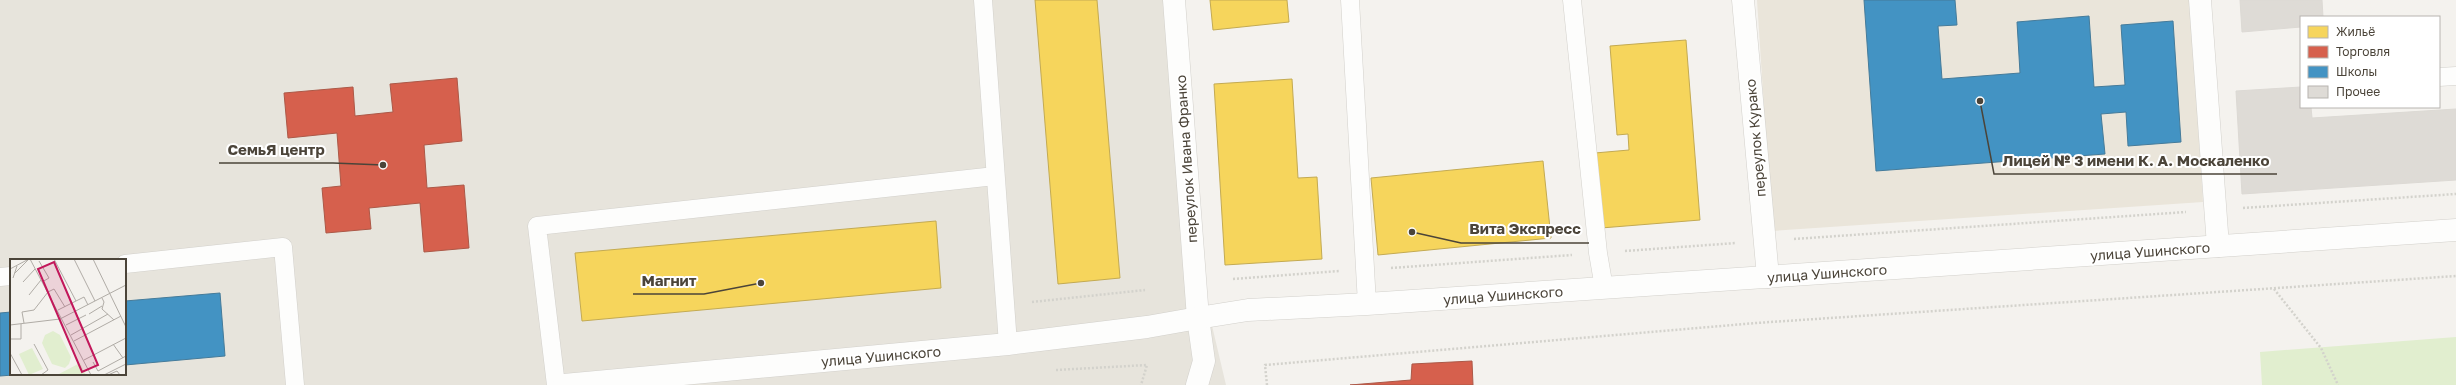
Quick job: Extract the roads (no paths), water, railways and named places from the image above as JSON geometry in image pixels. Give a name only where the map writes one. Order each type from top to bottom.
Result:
[{"type":"street","name":"переулок Ивана Франко","points":[[1174,0],[1198,318]]},
{"type":"street","name":"переулок Курако","points":[[1743,0],[1768,276]]},
{"type":"street","points":[[2200,0],[2218,246]]},
{"type":"street","name":"улица Ушинского","points":[[564,385],[1008,344],[1147,327],[1248,310],[1367,304],[2456,230]]},
{"type":"street","points":[[1197,385],[1204,361],[1198,318]]},
{"type":"lane","points":[[983,0],[1008,344]]},
{"type":"lane","points":[[1350,0],[1367,304]]},
{"type":"lane","points":[[1572,0],[1598,253],[1604,288]]},
{"type":"lane","points":[[2440,78],[2456,76]]},
{"type":"lane","points":[[556,385],[537,226],[996,176]]},
{"type":"lane","points":[[126,264],[283,247],[295,385]]},
{"type":"lane","points":[[0,277],[10,276]]},
{"type":"place","name":"Лицей № 3 имени К. А. Москаленко","points":[[1980,101]]},
{"type":"place","name":"СемьЯ центр","points":[[383,165]]},
{"type":"place","name":"Вита Экспресс","points":[[1412,232]]},
{"type":"place","name":"Магнит","points":[[761,283]]}]
